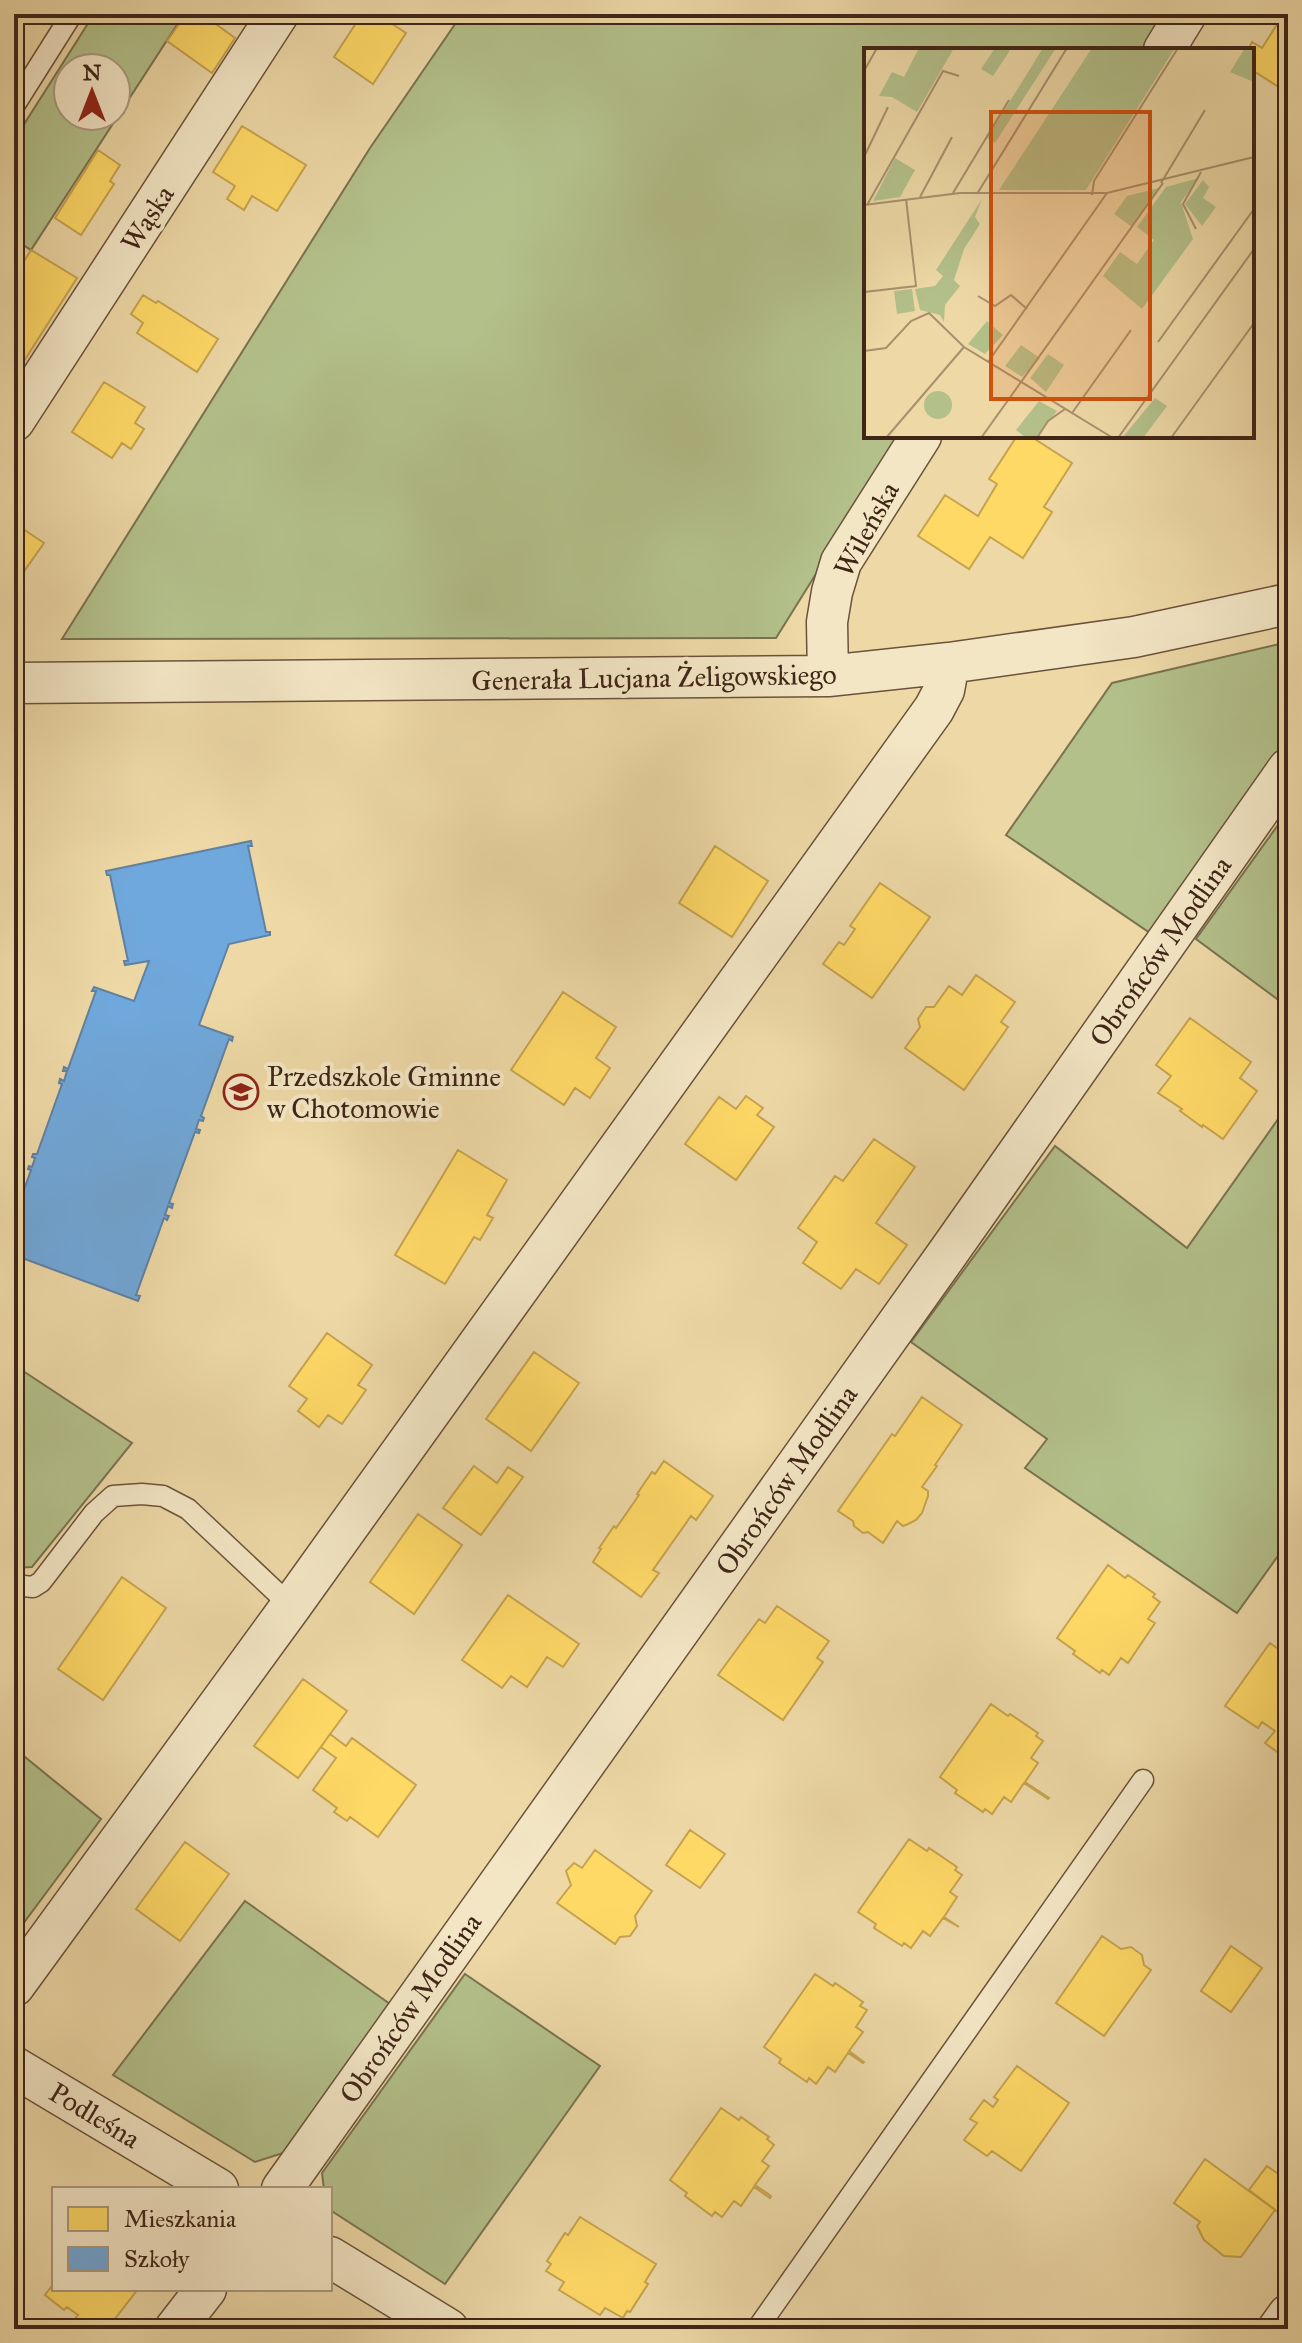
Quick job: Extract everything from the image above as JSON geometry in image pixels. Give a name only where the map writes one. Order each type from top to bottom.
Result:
[{"type":"street","name":"Wąska","points":[[14,421],[278,14]]},
{"type":"street","points":[[1165,48],[1186,14]]},
{"type":"street","name":"Wileńska","points":[[828,676],[827,622],[841,562],[920,438]]},
{"type":"street","name":"Generała Lucjana Żeligowskiego","points":[[14,683],[828,676],[949,663],[1134,637],[1288,604]]},
{"type":"street","points":[[14,1986],[291,1606],[934,709],[944,690],[949,663]]},
{"type":"street","name":"Obrońców Modlina","points":[[283,2187],[1288,769]]},
{"type":"street","name":"Podleśna","points":[[14,2067],[215,2187]]},
{"type":"street","points":[[332,2258],[448,2329]]},
{"type":"street","points":[[175,2329],[204,2291]]},
{"type":"street","points":[[1278,2329],[1288,2315]]},
{"type":"lane","points":[[14,106],[72,14]]},
{"type":"lane","points":[[14,1585],[33,1587],[41,1582],[94,1513],[113,1496],[142,1494],[163,1496],[188,1509],[291,1606]]},
{"type":"lane","points":[[757,2329],[1143,1780]]},
{"type":"green space","points":[[94,14],[184,14],[132,94],[132,52],[70,52]]},
{"type":"green space","points":[[462,14],[1167,14],[1145,48],[864,48],[864,438],[901,438],[776,638],[62,639],[370,148]]},
{"type":"green space","points":[[52,80],[52,132],[108,132],[31,250],[14,239],[14,140]]},
{"type":"green space","points":[[1288,642],[1288,747],[1156,937],[1006,835],[1112,683]]},
{"type":"green space","points":[[1288,811],[1288,1007],[1196,939]]},
{"type":"green space","points":[[1288,1105],[1288,1542],[1237,1613],[1025,1468],[1047,1439],[911,1342],[1055,1146],[1187,1248]]},
{"type":"green space","points":[[14,1365],[132,1443],[32,1567],[14,1568]]},
{"type":"green space","points":[[14,1748],[101,1819],[14,1936]]},
{"type":"green space","points":[[245,1901],[397,2009],[299,2148],[255,2162],[113,2075]]},
{"type":"green space","points":[[465,1974],[600,2066],[445,2284],[332,2211],[332,2187],[324,2187],[322,2173]]},
{"type":"building: Mieszkania","points":[[186,14],[202,14],[235,38],[212,73],[167,41]]},
{"type":"building: Mieszkania","points":[[362,14],[377,14],[406,33],[373,84],[334,57]]},
{"type":"building: Mieszkania","points":[[1283,15],[1288,18],[1288,93],[1254,71],[1254,48],[1249,48],[1252,42],[1262,48]]},
{"type":"building: Mieszkania","points":[[242,126],[306,165],[277,211],[252,196],[244,210],[227,199],[235,186],[213,172]]},
{"type":"building: Mieszkania","points":[[98,150],[120,165],[110,181],[114,184],[81,235],[55,218]]},
{"type":"building: Mieszkania","points":[[31,250],[77,278],[24,361],[14,355],[14,277]]},
{"type":"building: Mieszkania","points":[[143,295],[156,303],[158,301],[218,339],[197,372],[137,333],[143,323],[131,314]]},
{"type":"building: Mieszkania","points":[[104,382],[145,407],[135,423],[144,429],[131,449],[122,443],[112,458],[72,432]]},
{"type":"building: Mieszkania","points":[[1016,438],[1033,438],[1072,463],[1044,507],[1052,512],[1023,558],[990,537],[969,569],[918,536],[945,495],[978,516],[997,484],[989,479]]},
{"type":"building: Mieszkania","points":[[14,523],[44,543],[18,580],[14,577]]},
{"type":"building: Mieszkania","points":[[715,846],[768,881],[732,937],[679,903]]},
{"type":"building: Mieszkania","points":[[880,883],[930,917],[872,998],[823,964],[839,942],[844,945],[855,929],[850,926]]},
{"type":"building: Mieszkania","points":[[976,975],[1015,1002],[1001,1022],[1008,1027],[964,1090],[905,1048],[920,1027],[918,1019],[926,1007],[934,1007],[949,986],[962,995]]},
{"type":"building: Mieszkania","points":[[563,992],[616,1027],[596,1058],[610,1068],[590,1098],[575,1088],[564,1105],[511,1070]]},
{"type":"building: Mieszkania","points":[[1190,1018],[1251,1062],[1240,1078],[1257,1091],[1223,1139],[1158,1093],[1171,1076],[1156,1065]]},
{"type":"building: Mieszkania","points":[[746,1096],[763,1108],[757,1115],[774,1127],[736,1180],[685,1144],[719,1097],[736,1109]]},
{"type":"building: Mieszkania","points":[[874,1139],[915,1167],[876,1223],[907,1245],[879,1284],[856,1269],[841,1289],[803,1263],[817,1242],[798,1228],[835,1176],[843,1181]]},
{"type":"building: Mieszkania","points":[[458,1150],[507,1180],[487,1215],[493,1218],[480,1240],[474,1237],[445,1284],[395,1255]]},
{"type":"building: Mieszkania","points":[[327,1333],[372,1365],[358,1385],[366,1390],[342,1424],[328,1415],[319,1427],[298,1411],[307,1399],[289,1386]]},
{"type":"building: Mieszkania","points":[[534,1352],[579,1383],[531,1451],[486,1419]]},
{"type":"building: Mieszkania","points":[[922,1397],[962,1425],[922,1487],[928,1491],[928,1496],[922,1513],[903,1526],[897,1521],[883,1543],[868,1532],[863,1533],[854,1526],[853,1521],[838,1511]]},
{"type":"building: Mieszkania","points":[[664,1461],[713,1496],[696,1520],[691,1516],[653,1570],[659,1573],[641,1597],[593,1562],[614,1526],[616,1528],[652,1472],[655,1474]]},
{"type":"building: Mieszkania","points":[[474,1466],[497,1483],[508,1467],[523,1477],[481,1535],[443,1508]]},
{"type":"building: Mieszkania","points":[[418,1514],[462,1545],[414,1614],[370,1582]]},
{"type":"building: Mieszkania","points":[[1108,1565],[1155,1594],[1153,1597],[1160,1602],[1148,1619],[1155,1623],[1128,1663],[1121,1658],[1109,1675],[1102,1670],[1100,1673],[1073,1654],[1075,1651],[1057,1638]]},
{"type":"building: Mieszkania","points":[[122,1577],[166,1608],[103,1700],[58,1669]]},
{"type":"building: Mieszkania","points":[[508,1595],[579,1644],[563,1667],[547,1657],[527,1687],[511,1676],[502,1688],[462,1660]]},
{"type":"building: Mieszkania","points":[[777,1606],[829,1641],[817,1658],[823,1662],[783,1720],[718,1675],[759,1619],[765,1623]]},
{"type":"building: Mieszkania","points":[[1270,1643],[1288,1656],[1288,1760],[1265,1743],[1275,1731],[1262,1722],[1258,1728],[1225,1706]]},
{"type":"building: Mieszkania","points":[[303,1679],[347,1711],[298,1778],[254,1746]]},
{"type":"building: Mieszkania","points":[[991,1704],[1038,1733],[1036,1736],[1043,1741],[1031,1758],[1038,1763],[1025,1782],[1048,1799],[1024,1783],[1011,1802],[1004,1797],[992,1814],[985,1809],[983,1812],[955,1793],[957,1790],[940,1777]]},
{"type":"building: Mieszkania","points":[[330,1734],[346,1746],[352,1738],[416,1785],[378,1837],[350,1817],[347,1821],[334,1812],[337,1808],[313,1790],[336,1758],[321,1747]]},
{"type":"building: Mieszkania","points":[[690,1830],[725,1854],[700,1888],[666,1865]]},
{"type":"building: Mieszkania","points":[[909,1839],[957,1867],[955,1870],[962,1875],[950,1892],[957,1897],[944,1917],[959,1927],[943,1918],[930,1936],[923,1931],[911,1948],[904,1943],[902,1946],[874,1928],[876,1924],[858,1912]]},
{"type":"building: Mieszkania","points":[[185,1842],[229,1874],[180,1941],[136,1909]]},
{"type":"building: Mieszkania","points":[[595,1850],[652,1891],[635,1916],[637,1926],[630,1936],[620,1937],[615,1944],[557,1903],[571,1885],[566,1871],[574,1863],[582,1868]]},
{"type":"building: Mieszkania","points":[[1102,1936],[1121,1949],[1131,1947],[1142,1955],[1144,1965],[1151,1970],[1104,2036],[1056,2003]]},
{"type":"building: Mieszkania","points":[[1231,1946],[1262,1968],[1231,2012],[1201,1991]]},
{"type":"building: Mieszkania","points":[[815,1974],[863,2002],[860,2006],[867,2010],[856,2027],[863,2032],[849,2051],[864,2062],[848,2053],[835,2072],[828,2067],[816,2084],[809,2078],[807,2082],[779,2063],[781,2059],[764,2047]]},
{"type":"building: Mieszkania","points":[[1017,2066],[1069,2103],[1021,2171],[992,2151],[987,2156],[964,2140],[977,2123],[970,2119],[984,2100],[993,2107],[998,2100],[994,2097]]},
{"type":"building: Mieszkania","points":[[721,2108],[739,2120],[741,2117],[769,2137],[767,2139],[774,2145],[762,2161],[769,2166],[755,2185],[770,2198],[754,2187],[741,2206],[734,2201],[722,2217],[715,2212],[712,2216],[670,2180]]},
{"type":"building: Mieszkania","points":[[1205,2159],[1275,2210],[1241,2257],[1224,2256],[1204,2240],[1197,2226],[1200,2222],[1174,2203]]},
{"type":"building: Mieszkania","points":[[1267,2166],[1288,2181],[1286,2218],[1249,2190]]},
{"type":"building: Mieszkania","points":[[580,2217],[656,2264],[645,2282],[648,2284],[623,2318],[605,2308],[600,2315],[559,2290],[564,2282],[546,2271],[551,2264],[547,2261],[565,2233],[568,2235]]},
{"type":"building: Mieszkania","points":[[52,2286],[52,2291],[136,2291],[107,2329],[74,2329],[70,2325],[78,2315],[67,2307],[64,2310],[45,2295]]},
{"type":"building: Szkoły","points":[[251,841],[252,846],[248,846],[266,932],[270,935],[229,944],[199,1025],[233,1037],[232,1041],[229,1039],[201,1116],[203,1121],[199,1120],[196,1129],[200,1130],[199,1133],[195,1132],[169,1203],[173,1204],[172,1208],[168,1206],[165,1215],[169,1216],[167,1220],[164,1218],[136,1295],[140,1296],[138,1301],[14,1255],[14,1218],[31,1170],[28,1169],[32,1167],[33,1154],[37,1154],[62,1084],[59,1083],[60,1079],[64,1081],[67,1071],[63,1071],[64,1067],[68,1069],[96,991],[92,991],[94,987],[134,1001],[149,961],[125,965],[124,961],[128,961],[110,875],[106,871]]},
{"type":"place","name":"Przedszkole Gminne w Chotomowie","points":[[241,1092]]}]
